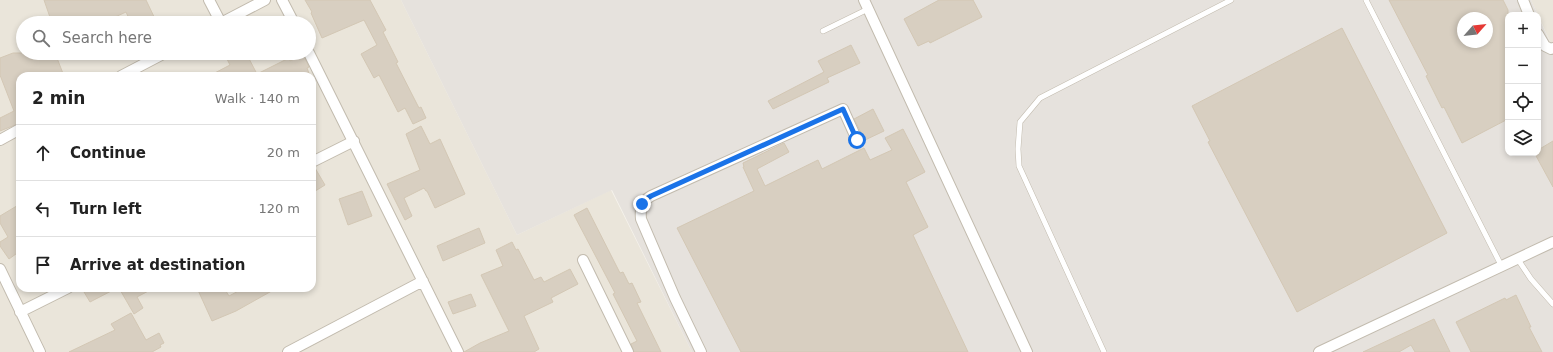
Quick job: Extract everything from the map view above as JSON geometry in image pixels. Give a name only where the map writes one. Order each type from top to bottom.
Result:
[{"type":"street","points":[[209,0],[217,16]]},
{"type":"street","points":[[234,16],[265,0]]},
{"type":"street","points":[[282,0],[290,16]]},
{"type":"street","points":[[1523,0],[1528,12]]},
{"type":"street","points":[[866,4],[1027,352]]},
{"type":"street","points":[[1541,39],[1545,46],[1553,48]]},
{"type":"street","points":[[129,72],[152,60]]},
{"type":"street","points":[[313,60],[458,352]]},
{"type":"street","points":[[701,352],[675,298],[641,219],[640,211],[642,204],[646,199],[843,109],[857,140]]},
{"type":"street","points":[[0,140],[16,131]]},
{"type":"street","points":[[316,160],[354,141]]},
{"type":"street","points":[[1320,352],[1553,242]]},
{"type":"street","points":[[583,260],[628,352]]},
{"type":"street","points":[[0,269],[40,352]]},
{"type":"street","points":[[288,352],[423,281]]},
{"type":"street","points":[[20,312],[60,292]]},
{"type":"lane","points":[[1104,352],[1019,166],[1018,149],[1020,122],[1040,98],[1231,0]]},
{"type":"lane","points":[[1366,0],[1500,266]]},
{"type":"lane","points":[[823,31],[866,4]]},
{"type":"lane","points":[[1517,258],[1531,280],[1553,304]]},
{"type":"shaded area","points":[[0,0],[401,0],[517,235],[611,190],[692,352],[0,352]]},
{"type":"shaded area","points":[[401,0],[1531,0],[1537,12],[1505,12],[1505,156],[1541,156],[1541,22],[1553,48],[1553,352],[692,352],[612,190],[517,235]]},
{"type":"shaded area","points":[[1531,0],[1553,0],[1553,48],[1541,22],[1541,12],[1537,12]]},
{"type":"building","points":[[44,0],[146,0],[154,16],[128,16],[126,12],[117,16],[50,16]]},
{"type":"building","points":[[305,0],[370,0],[386,30],[383,32],[398,62],[396,63],[419,108],[421,107],[426,118],[413,124],[405,108],[398,112],[379,75],[374,78],[361,54],[377,45],[364,20],[322,38],[316,24],[316,16],[312,16],[312,12]]},
{"type":"building","points":[[939,0],[973,0],[982,17],[930,43],[929,41],[918,46],[904,19]]},
{"type":"building","points":[[1389,0],[1503,0],[1508,10],[1508,12],[1505,12],[1505,121],[1462,143],[1426,76],[1428,75]]},
{"type":"building","points":[[1342,28],[1447,233],[1297,312],[1208,142],[1210,141],[1192,106]]},
{"type":"building","points":[[851,45],[860,63],[827,78],[829,82],[773,109],[768,101],[824,72],[818,61]]},
{"type":"building","points":[[16,53],[16,60],[58,60],[62,72],[16,72],[16,125],[0,131],[0,118],[14,111],[0,75],[0,58]]},
{"type":"building","points":[[228,60],[250,60],[256,72],[217,72],[230,65]]},
{"type":"building","points":[[285,60],[306,60],[309,67],[307,68],[308,72],[261,72]]},
{"type":"building","points":[[873,109],[884,131],[865,140],[854,119]]},
{"type":"building","points":[[421,126],[430,144],[440,139],[465,194],[435,208],[424,188],[404,198],[412,216],[405,220],[387,184],[420,170],[406,134]]},
{"type":"building","points":[[903,129],[925,172],[906,182],[928,227],[913,235],[968,352],[741,352],[677,228],[754,191],[743,167],[743,163],[784,143],[789,152],[757,169],[765,186],[818,160],[822,169],[864,148],[870,160],[892,150],[885,138]]},
{"type":"building","points":[[1553,141],[1553,187],[1536,156],[1541,156],[1541,148]]},
{"type":"building","points":[[316,170],[325,185],[316,191]]},
{"type":"building","points":[[362,191],[372,216],[348,225],[339,199]]},
{"type":"building","points":[[16,206],[16,254],[9,259],[0,246],[0,242],[8,237],[0,223],[0,216]]},
{"type":"building","points":[[587,208],[620,273],[623,272],[629,284],[632,283],[641,302],[637,303],[661,352],[634,352],[631,344],[637,341],[613,294],[615,293],[574,215]]},
{"type":"building","points":[[479,228],[485,243],[443,261],[437,246]]},
{"type":"building","points":[[512,242],[516,250],[518,249],[534,280],[541,277],[544,282],[570,269],[578,284],[551,298],[553,302],[524,316],[539,349],[534,352],[464,352],[480,343],[509,331],[481,275],[503,266],[496,250]]},
{"type":"building","points":[[84,292],[109,292],[90,302]]},
{"type":"building","points":[[121,292],[146,292],[137,297],[143,308],[134,314]]},
{"type":"building","points":[[199,292],[226,292],[229,296],[236,292],[270,292],[236,311],[212,321]]},
{"type":"building","points":[[471,294],[476,306],[453,314],[448,302]]},
{"type":"building","points":[[1516,295],[1531,327],[1529,327],[1542,352],[1471,352],[1456,322],[1505,298],[1506,300]]},
{"type":"building","points":[[131,313],[146,340],[159,333],[164,343],[160,345],[161,347],[152,352],[69,352],[115,330],[111,324]]},
{"type":"building","points":[[1434,319],[1450,352],[1415,352],[1411,345],[1399,352],[1363,352]]},
{"type":"route","points":[[642,204],[651,196],[843,109],[857,140]]}]
